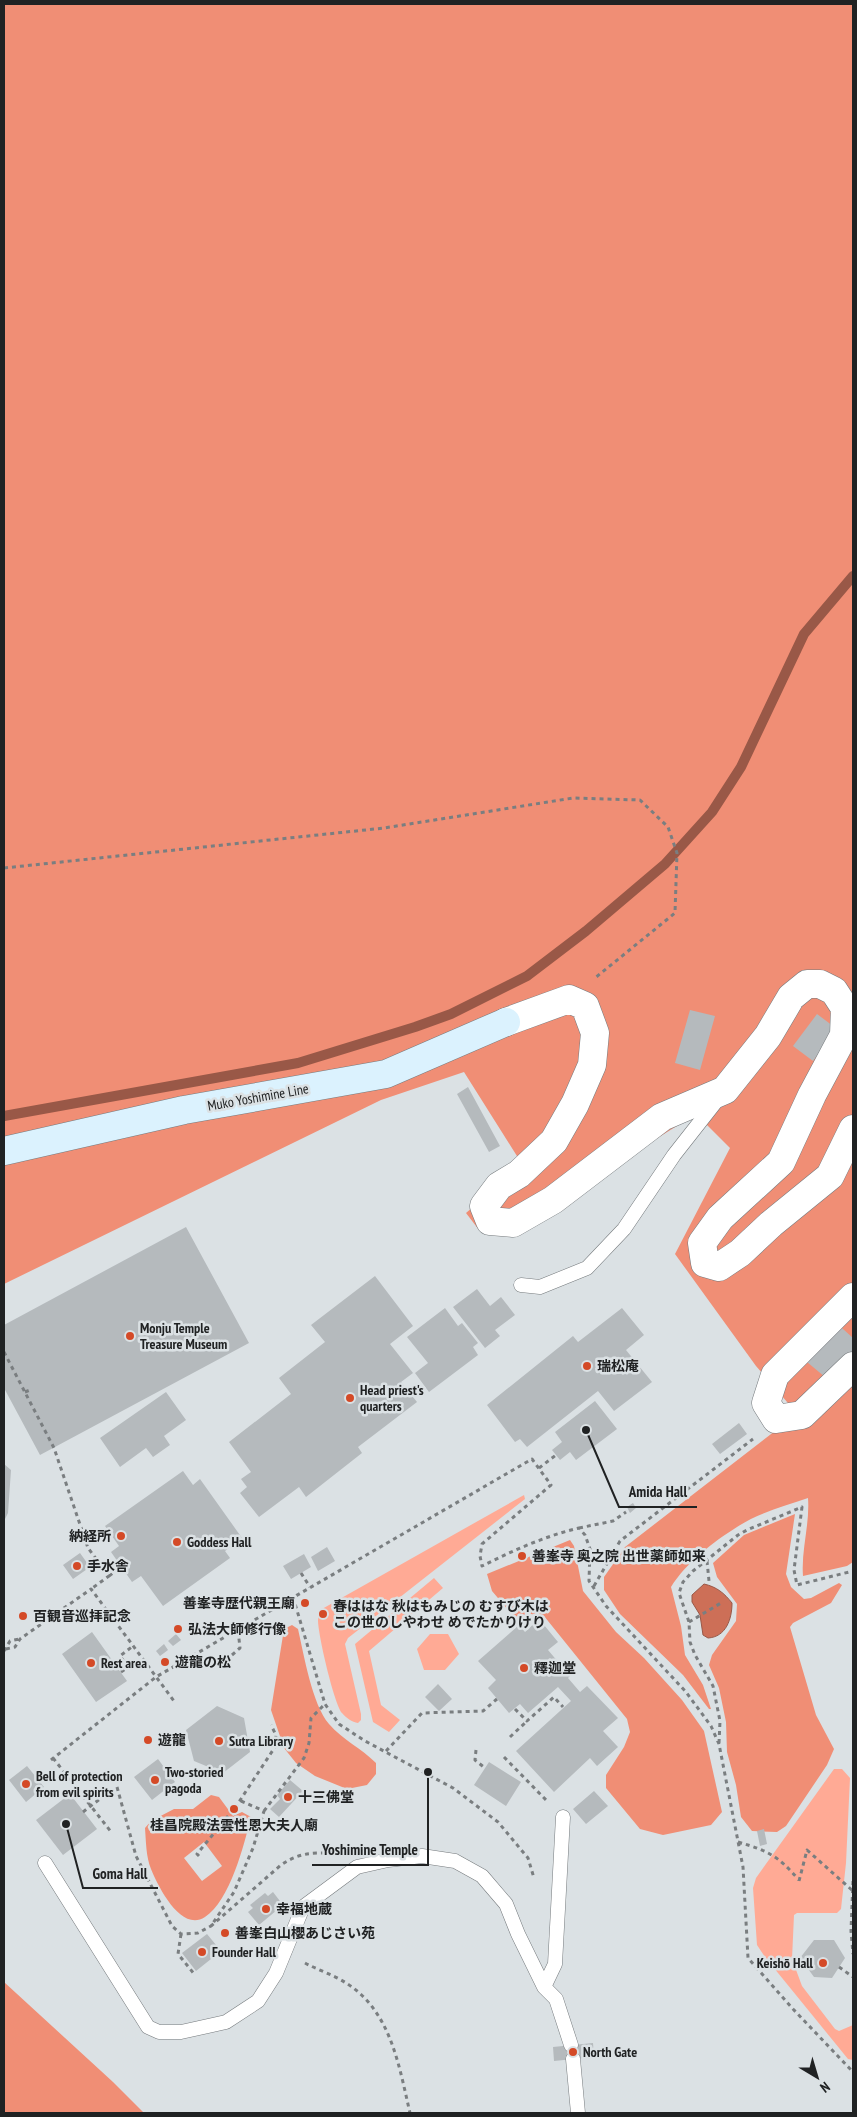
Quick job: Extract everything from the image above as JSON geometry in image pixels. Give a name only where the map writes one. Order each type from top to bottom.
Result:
[{"type":"main road","name":"Muko Yoshimine Line","points":[[4,1151],[184,1110],[386,1074],[506,1022]]},
{"type":"street","points":[[506,1022],[569,999],[585,1006],[595,1033],[592,1065],[575,1104],[554,1141],[519,1174],[499,1186],[484,1206],[490,1221],[512,1223],[529,1214],[553,1200],[662,1117],[725,1090],[768,1036],[791,997],[807,984],[820,984],[834,991],[845,1008],[844,1035],[812,1095],[781,1162],[720,1218],[702,1243],[704,1263],[719,1267],[740,1253],[771,1224],[830,1176],[853,1129]]},
{"type":"street","points":[[853,1297],[775,1375],[766,1403],[776,1419],[802,1415],[853,1366]]},
{"type":"lane","points":[[521,1285],[540,1287],[587,1268],[624,1229],[674,1155],[725,1090]]},
{"type":"lane","points":[[544,1987],[555,1964],[563,1817]]},
{"type":"lane","points":[[45,1863],[148,2027],[159,2032],[181,2032],[226,2022],[258,2000],[276,1973],[303,1907],[357,1867],[388,1860],[422,1856],[456,1861],[482,1876],[506,1904],[544,1987],[556,1999],[572,2052],[578,2113]]},
{"type":"path","points":[[4,868],[384,828],[573,798],[640,800],[668,827],[671,835],[676,853],[675,912],[569,999]]},
{"type":"path","points":[[4,1352],[54,1448],[88,1548],[108,1576]]},
{"type":"path","points":[[25,1392],[30,1390]]},
{"type":"path","points":[[594,1586],[620,1541],[702,1477],[766,1431],[776,1419]]},
{"type":"path","points":[[539,1468],[556,1455]]},
{"type":"path","points":[[112,1833],[52,1759],[156,1678],[532,1459],[551,1485],[482,1544],[480,1556],[482,1566],[506,1554],[564,1532],[613,1521],[626,1512]]},
{"type":"path","points":[[719,1744],[720,1721],[713,1686],[695,1655],[690,1642],[689,1622],[679,1593],[683,1582],[747,1530],[802,1507],[794,1570],[797,1585],[853,1571]]},
{"type":"path","points":[[579,1528],[586,1535],[588,1541],[590,1555],[588,1581],[594,1586],[606,1606],[686,1692],[711,1726],[719,1744],[743,1867],[748,1958],[792,2009],[853,2072]]},
{"type":"path","points":[[707,1561],[710,1581]]},
{"type":"path","points":[[5,1650],[15,1647],[20,1639],[122,1567]]},
{"type":"path","points":[[301,1573],[310,1587]]},
{"type":"path","points":[[91,1589],[174,1700]]},
{"type":"path","points":[[293,1598],[325,1704],[339,1724],[364,1742],[386,1751],[453,1788],[498,1822],[528,1858],[536,1886]]},
{"type":"path","points":[[689,1622],[721,1603]]},
{"type":"path","points":[[232,1655],[240,1648],[238,1630]]},
{"type":"path","points":[[5,1650],[10,1641],[20,1639]]},
{"type":"path","points":[[120,1672],[128,1667],[120,1656],[133,1646]]},
{"type":"path","points":[[510,1737],[554,1697],[563,1708]]},
{"type":"path","points":[[386,1751],[422,1713],[483,1710],[497,1699]]},
{"type":"path","points":[[211,1926],[234,1892],[253,1848],[264,1812],[304,1758],[309,1743],[311,1718],[325,1704]]},
{"type":"path","points":[[515,1709],[527,1721]]},
{"type":"path","points":[[199,1856],[197,1854],[226,1821],[275,1747],[276,1735],[271,1725]]},
{"type":"path","points":[[476,1750],[475,1760],[485,1768]]},
{"type":"path","points":[[504,1756],[563,1817]]},
{"type":"path","points":[[117,1788],[136,1856],[172,1926],[181,1934],[198,1933],[211,1926],[292,1857],[303,1853],[340,1853]]},
{"type":"path","points":[[83,1812],[105,1795]]},
{"type":"path","points":[[241,1800],[264,1812]]},
{"type":"path","points":[[738,1842],[766,1851],[787,1866],[799,1881],[807,1850],[853,1890]]},
{"type":"path","points":[[853,1881],[851,1931],[853,1954]]},
{"type":"path","points":[[181,1934],[178,1954],[188,1963],[195,1975]]},
{"type":"path","points":[[284,1953],[346,1983],[366,1999],[384,2022],[399,2064],[409,2113]]},
{"type":"path","points":[[839,1967],[853,1977]]},
{"type":"shaded area","points":[[4,4],[853,4],[853,1562],[847,1566],[803,1576],[808,1498],[772,1510],[745,1522],[719,1539],[692,1561],[671,1587],[681,1626],[685,1655],[703,1685],[711,1709],[709,1709],[683,1675],[620,1614],[604,1590],[604,1577],[625,1547],[788,1421],[800,1417],[756,1366],[675,1254],[730,1148],[696,1114],[568,1194],[496,1228],[479,1230],[466,1213],[522,1164],[464,1072],[381,1100],[4,1284]]},
{"type":"shaded area","points":[[524,1495],[525,1499],[348,1638],[345,1644],[361,1720],[358,1723],[347,1718],[339,1707],[323,1653],[318,1620],[322,1609]]},
{"type":"shaded area","points":[[795,1514],[786,1574],[791,1587],[804,1599],[811,1598],[839,1583],[842,1585],[831,1603],[793,1623],[790,1627],[816,1715],[834,1749],[827,1765],[786,1826],[777,1832],[752,1831],[741,1817],[736,1785],[727,1752],[726,1722],[719,1688],[709,1665],[712,1655],[736,1621],[737,1604],[717,1577],[713,1563],[744,1535]]},
{"type":"shaded area","points":[[570,1540],[574,1546],[583,1591],[616,1632],[644,1658],[682,1700],[704,1731],[722,1812],[711,1825],[663,1835],[640,1829],[606,1788],[606,1775],[624,1747],[630,1732],[627,1719],[544,1616],[531,1614],[514,1617],[492,1591],[487,1574]]},
{"type":"shaded area","points":[[434,1578],[443,1588],[369,1651],[381,1705],[400,1720],[389,1732],[373,1722],[355,1644]]},
{"type":"shaded area","points":[[704,1584],[720,1591],[732,1603],[731,1615],[724,1631],[708,1638],[703,1635],[700,1615],[692,1602],[692,1595]]},
{"type":"shaded area","points":[[292,1625],[298,1629],[309,1679],[323,1715],[334,1730],[376,1763],[376,1774],[367,1785],[347,1789],[315,1776],[296,1763],[284,1748],[271,1710],[284,1629]]},
{"type":"shaded area","points":[[430,1634],[448,1634],[459,1654],[445,1670],[424,1670],[417,1649]]},
{"type":"shaded area","points":[[834,1769],[842,1769],[850,1778],[846,1863],[841,1909],[837,1913],[797,1913],[794,1915],[792,1959],[802,1986],[835,2029],[839,2031],[853,2025],[853,2060],[848,2059],[757,1945],[753,1888],[756,1878]]},
{"type":"shaded area","points":[[211,1795],[219,1797],[233,1816],[242,1812],[251,1817],[240,1857],[229,1886],[214,1909],[205,1917],[196,1920],[187,1919],[179,1913],[159,1886],[148,1859],[145,1828],[151,1821],[174,1809],[193,1809]],"holes":[[[204,1842],[222,1866],[202,1881],[184,1858]]]},
{"type":"shaded area","points":[[4,1982],[113,2082],[144,2113],[4,2113]]},
{"type":"building","points":[[690,1010],[715,1016],[700,1070],[675,1063]]},
{"type":"building","points":[[817,1014],[837,1029],[813,1061],[793,1046]]},
{"type":"building","points":[[468,1087],[500,1146],[489,1152],[457,1094]]},
{"type":"building","name":"Monju Temple Treasure Museum","points":[[186,1227],[249,1343],[40,1455],[4,1388],[4,1325]]},
{"type":"building","name":"Head priest's quarters","points":[[375,1276],[413,1326],[390,1344],[413,1373],[401,1382],[417,1402],[358,1447],[362,1453],[306,1497],[299,1487],[259,1517],[240,1493],[247,1487],[241,1479],[251,1472],[229,1442],[291,1394],[279,1378],[325,1342],[311,1325]]},
{"type":"building","points":[[477,1289],[490,1306],[501,1297],[515,1315],[495,1330],[500,1336],[485,1348],[453,1307]]},
{"type":"building","points":[[445,1308],[458,1326],[462,1323],[478,1343],[473,1347],[478,1355],[429,1392],[415,1373],[428,1363],[407,1337]]},
{"type":"building","name":"瑞松庵","points":[[622,1308],[644,1335],[626,1350],[652,1382],[614,1411],[598,1391],[527,1447],[520,1439],[515,1442],[487,1405],[573,1336],[578,1342]]},
{"type":"building","points":[[833,1320],[853,1338],[853,1357],[831,1382],[801,1357]]},
{"type":"building","points":[[166,1392],[186,1420],[164,1436],[170,1445],[153,1457],[146,1448],[120,1467],[100,1438]]},
{"type":"building","points":[[595,1401],[617,1429],[576,1460],[570,1452],[560,1460],[552,1450],[562,1442],[555,1432]]},
{"type":"building","points":[[739,1423],[747,1434],[720,1454],[712,1444]]},
{"type":"building","points":[[4,1464],[11,1470],[8,1513],[4,1521]]},
{"type":"building","name":"Goddess Hall","points":[[183,1471],[193,1485],[200,1479],[242,1538],[225,1551],[230,1558],[163,1606],[141,1576],[132,1582],[111,1552],[119,1546],[105,1526]]},
{"type":"building","points":[[633,1503],[636,1508],[630,1513],[627,1507]]},
{"type":"building","points":[[327,1547],[335,1561],[318,1571],[311,1557]]},
{"type":"building","name":"手水舎","points":[[80,1553],[90,1567],[73,1579],[63,1565]]},
{"type":"building","points":[[304,1554],[311,1567],[291,1579],[283,1566]]},
{"type":"building","points":[[539,1619],[558,1642],[548,1650],[570,1676],[568,1678],[580,1692],[587,1686],[618,1718],[603,1731],[618,1747],[597,1766],[590,1758],[554,1792],[516,1751],[571,1701],[558,1687],[528,1713],[520,1704],[509,1713],[488,1688],[496,1680],[478,1661],[519,1625],[525,1632]]},
{"type":"building","name":"Rest area","points":[[92,1632],[127,1681],[96,1702],[62,1654]]},
{"type":"building","points":[[176,1634],[181,1640],[173,1646],[168,1641]]},
{"type":"building","points":[[164,1644],[168,1650],[160,1656],[156,1651]]},
{"type":"building","points":[[438,1684],[452,1699],[439,1711],[425,1697]]},
{"type":"building","name":"Sutra Library","points":[[217,1706],[244,1718],[250,1752],[223,1773],[194,1761],[186,1730]]},
{"type":"building","name":"Two-storied pagoda","points":[[158,1759],[175,1782],[152,1800],[134,1777]]},
{"type":"building","points":[[489,1762],[521,1782],[506,1806],[474,1785]]},
{"type":"building","name":"Bell of protection from evil spirits","points":[[27,1766],[44,1787],[26,1802],[9,1780]]},
{"type":"building","name":"十三佛堂","points":[[290,1780],[303,1791],[279,1817],[270,1809],[280,1799],[277,1795]]},
{"type":"building","points":[[594,1791],[608,1806],[586,1824],[573,1809]]},
{"type":"building","points":[[70,1794],[97,1829],[63,1855],[36,1820]]},
{"type":"building","points":[[764,1829],[767,1844],[760,1846],[757,1831]]},
{"type":"building","points":[[273,1892],[283,1905],[259,1925],[248,1912],[253,1908],[250,1905],[265,1893],[268,1896]]},
{"type":"building","name":"Founder Hall","points":[[207,1934],[221,1951],[196,1971],[182,1953]]},
{"type":"building","name":"Keishō Hall","points":[[814,1940],[834,1940],[845,1958],[832,1978],[814,1977],[800,1958]]},
{"type":"building","name":"North Gate","points":[[593,2043],[594,2057],[554,2061],[553,2047]]},
{"type":"waterway","points":[[4,1116],[298,1063],[451,1014],[527,976],[586,931],[665,864],[712,812],[741,767],[804,634],[853,576]]},
{"type":"place","name":"Monju Temple Treasure Museum","points":[[130,1336]]},
{"type":"place","name":"瑞松庵","points":[[587,1366]]},
{"type":"place","name":"Head priest's quarters","points":[[350,1398]]},
{"type":"place","name":"Amida Hall","points":[[586,1430]]},
{"type":"place","name":"納経所","points":[[121,1536]]},
{"type":"place","name":"Goddess Hall","points":[[177,1542]]},
{"type":"place","name":"善峯寺 奥之院 出世薬師如来","points":[[522,1556]]},
{"type":"place","name":"手水舎","points":[[77,1566]]},
{"type":"place","name":"善峯寺歴代親王廟","points":[[305,1603]]},
{"type":"place","name":"春ははな 秋はもみじの むすび木は この世のしやわせ めでたかりけり","points":[[323,1614]]},
{"type":"place","name":"百観音巡拝記念","points":[[23,1616]]},
{"type":"place","name":"弘法大師修行像","points":[[178,1629]]},
{"type":"place","name":"遊龍の松","points":[[165,1662]]},
{"type":"place","name":"Rest area","points":[[91,1663]]},
{"type":"place","name":"釋迦堂","points":[[524,1668]]},
{"type":"place","name":"遊龍","points":[[148,1740]]},
{"type":"place","name":"Sutra Library","points":[[219,1741]]},
{"type":"place","name":"Yoshimine Temple","points":[[428,1772]]},
{"type":"place","name":"Two-storied pagoda","points":[[155,1780]]},
{"type":"place","name":"Bell of protection from evil spirits","points":[[26,1784]]},
{"type":"place","name":"十三佛堂","points":[[288,1797]]},
{"type":"place","name":"桂昌院殿法雲性恩大夫人廟","points":[[234,1809]]},
{"type":"place","name":"Goma Hall","points":[[66,1824]]},
{"type":"place","name":"幸福地蔵","points":[[266,1909]]},
{"type":"place","name":"善峯白山櫻あじさい苑","points":[[225,1933]]},
{"type":"place","name":"Founder Hall","points":[[202,1952]]},
{"type":"place","name":"Keishō Hall","points":[[823,1963]]},
{"type":"place","name":"North Gate","points":[[573,2052]]}]
